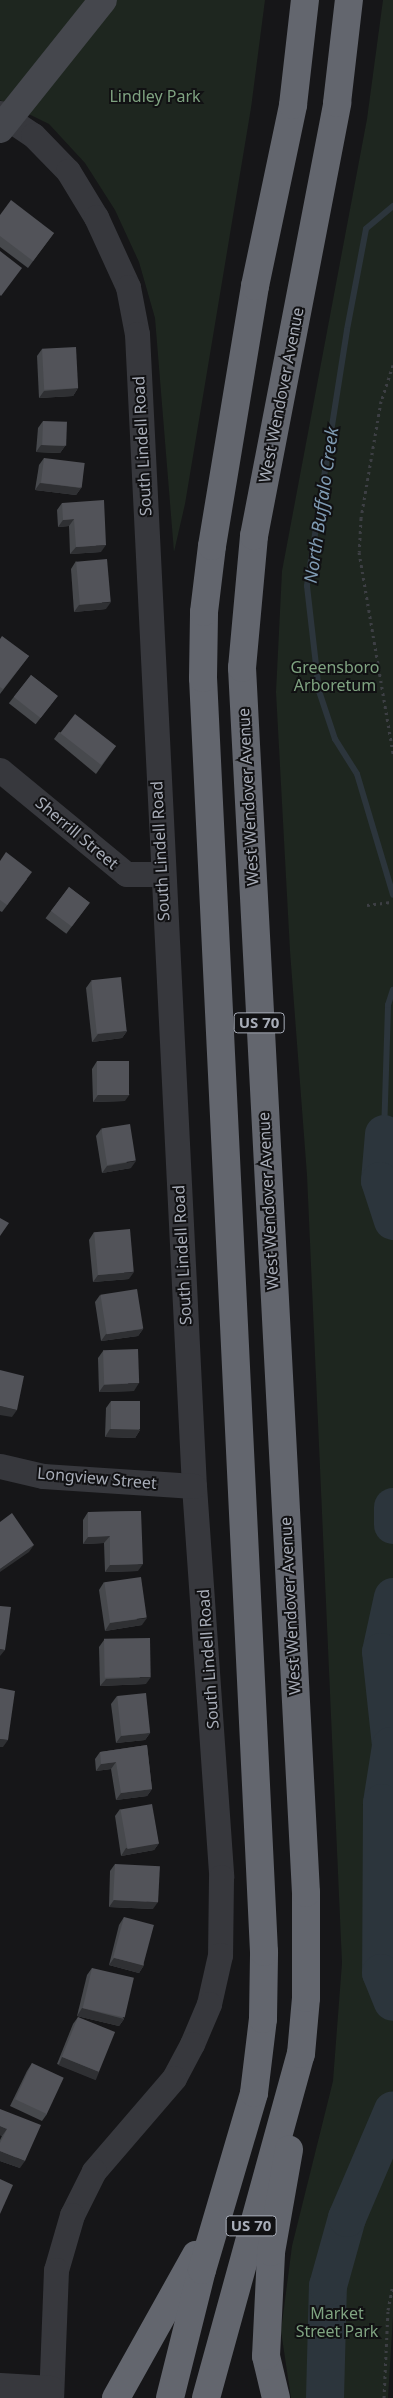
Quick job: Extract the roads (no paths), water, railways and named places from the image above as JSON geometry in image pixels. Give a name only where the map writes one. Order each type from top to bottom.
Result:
[{"type":"highway","name":"US 70","points":[[170,2398],[219,2214],[254,2093],[263,2019],[264,1952],[203,678],[204,612],[212,546],[255,286],[293,105],[305,0]]},
{"type":"highway","name":"West Wendover Avenue","points":[[206,2398],[301,2054],[306,1998],[306,1892],[242,668],[254,536],[336,102],[349,0]]},
{"type":"highway","points":[[276,2398],[266,2356],[271,2252],[291,2134],[301,2054]]},
{"type":"highway","points":[[116,2398],[219,2214]]},
{"type":"street","points":[[3,120],[103,0]]},
{"type":"street","name":"South Lindell Road","points":[[3,120],[33,135],[68,171],[96,217],[130,296],[137,334],[161,874],[194,1486],[222,1877],[220,1955],[209,2004],[174,2078],[94,2171],[72,2215],[56,2270],[51,2393]]},
{"type":"street","name":"Sherrill Street","points":[[0,770],[126,874],[161,874]]},
{"type":"street","name":"Longview Street","points":[[0,1466],[44,1476],[194,1486]]},
{"type":"street","points":[[0,2385],[51,2393]]},
{"type":"waterway","name":"North Buffalo Creek","points":[[393,206],[366,229],[347,330],[307,586],[319,691],[335,739],[357,774],[393,895]]},
{"type":"waterway","name":"North Buffalo Creek","points":[[384,1134],[388,1005],[393,990]]},
{"type":"waterway","points":[[384,1134],[393,1126]]},
{"type":"waterway","name":"North Buffalo Creek","points":[[384,1134],[380,1181],[393,1221]]},
{"type":"waterway","name":"North Buffalo Creek","points":[[393,1507],[393,1525]]},
{"type":"waterway","name":"North Buffalo Creek","points":[[393,1597],[381,1652],[391,1746],[382,1803],[381,1973],[393,2002]]},
{"type":"waterway","name":"North Buffalo Creek","points":[[325,2398],[328,2286],[347,2218],[393,2110]]},
{"type":"park label","name":"Lindley Park","points":[[155,96]]},
{"type":"park label","name":"Greensboro Arboretum","points":[[335,676]]},
{"type":"park label","name":"Market Street Park","points":[[337,2322]]}]
